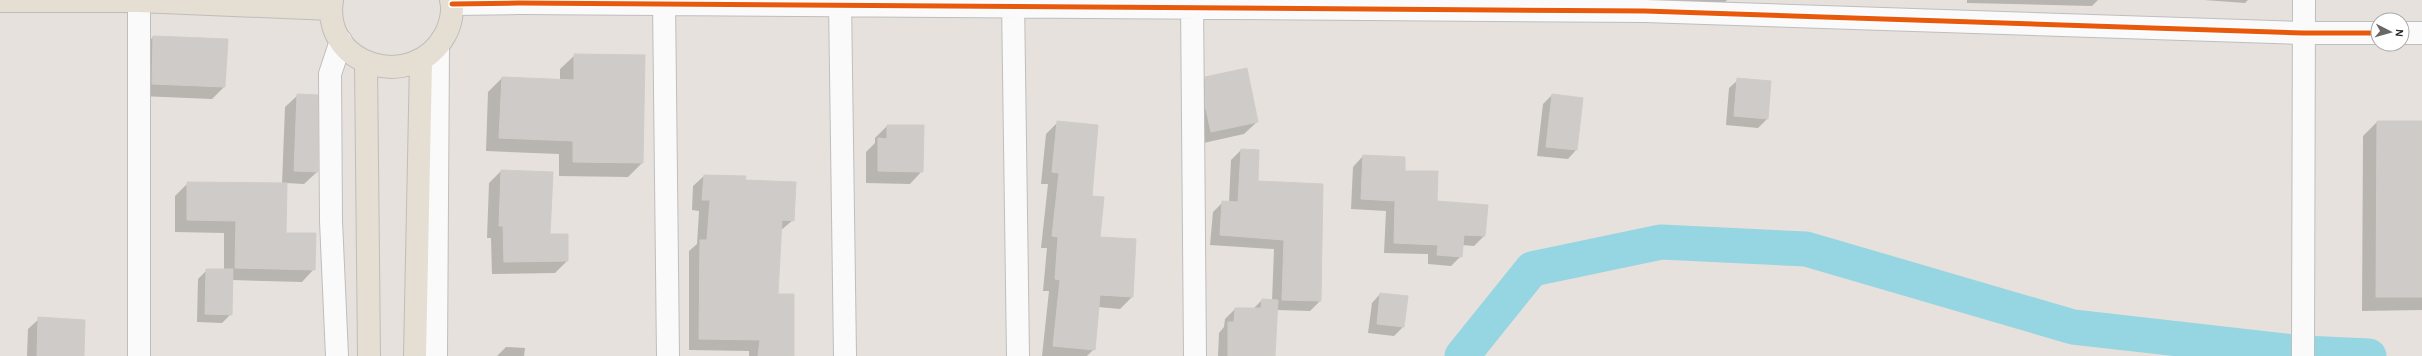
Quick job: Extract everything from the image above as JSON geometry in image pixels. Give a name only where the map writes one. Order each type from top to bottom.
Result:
[{"type":"main road","points":[[0,1],[139,1],[331,5],[335,31],[348,50],[366,63],[394,69],[421,61],[438,47],[449,27],[452,2]]},
{"type":"main road","points":[[415,356],[421,61]]},
{"type":"main road","points":[[366,63],[369,356]]},
{"type":"street","points":[[2303,356],[2304,0]]},
{"type":"street","points":[[139,1],[139,356]]},
{"type":"street","points":[[452,2],[840,2],[1645,6],[2303,33],[2370,33]]},
{"type":"street","points":[[664,2],[668,356]]},
{"type":"street","points":[[840,2],[845,356]]},
{"type":"street","points":[[1013,3],[1018,356]]},
{"type":"street","points":[[1192,4],[1195,356]]},
{"type":"street","points":[[2410,33],[2422,33]]},
{"type":"street","points":[[337,356],[331,221],[330,74],[342,41]]},
{"type":"street","points":[[436,356],[438,47]]},
{"type":"building","points":[[153,36],[228,39],[225,87],[152,84]]},
{"type":"building","points":[[574,54],[645,55],[643,163],[573,162],[573,141],[499,138],[502,77],[574,80]]},
{"type":"building","points":[[1247,68],[1258,122],[1211,132],[1205,105],[1205,77]]},
{"type":"building","points":[[1737,78],[1771,81],[1768,119],[1734,116]]},
{"type":"building","points":[[297,94],[318,95],[318,172],[294,171]]},
{"type":"building","points":[[1552,94],[1583,98],[1577,150],[1546,147]]},
{"type":"building","points":[[1057,121],[1098,125],[1092,196],[1104,197],[1100,237],[1136,239],[1133,297],[1100,295],[1095,350],[1053,346],[1060,280],[1055,279],[1058,237],[1052,236],[1059,173],[1052,172]]},
{"type":"building","points":[[2377,121],[2422,121],[2422,297],[2376,297]]},
{"type":"building","points":[[887,125],[924,125],[923,172],[878,171],[878,138],[887,139]]},
{"type":"building","points":[[1241,149],[1259,150],[1258,181],[1323,184],[1321,301],[1282,300],[1284,240],[1220,235],[1222,201],[1238,202]]},
{"type":"building","points":[[1363,155],[1405,157],[1405,171],[1438,171],[1437,201],[1488,205],[1485,236],[1464,235],[1462,257],[1437,255],[1438,245],[1394,243],[1395,201],[1361,199]]},
{"type":"building","points":[[501,170],[553,172],[550,234],[568,234],[568,261],[504,262],[503,226],[499,226]]},
{"type":"building","points":[[704,175],[746,176],[745,180],[796,182],[794,221],[782,220],[778,294],[794,294],[794,356],[758,356],[760,340],[699,339],[700,240],[707,240],[710,200],[702,200]]},
{"type":"building","points":[[187,182],[287,183],[286,233],[316,233],[315,270],[235,268],[236,221],[187,220]]},
{"type":"building","points":[[206,269],[233,269],[232,315],[205,314]]},
{"type":"building","points":[[1380,293],[1408,296],[1404,327],[1377,324]]},
{"type":"building","points":[[1262,299],[1278,300],[1275,356],[1228,356],[1228,322],[1234,322],[1235,308],[1261,308]]},
{"type":"building","points":[[38,317],[85,320],[84,356],[37,356]]},
{"type":"waterway","points":[[1462,356],[1532,269],[1661,242],[1806,249],[2073,327],[2303,353],[2369,356]]},
{"type":"cycle path","points":[[452,4],[519,3],[1645,11],[2303,33],[2370,33]]}]
